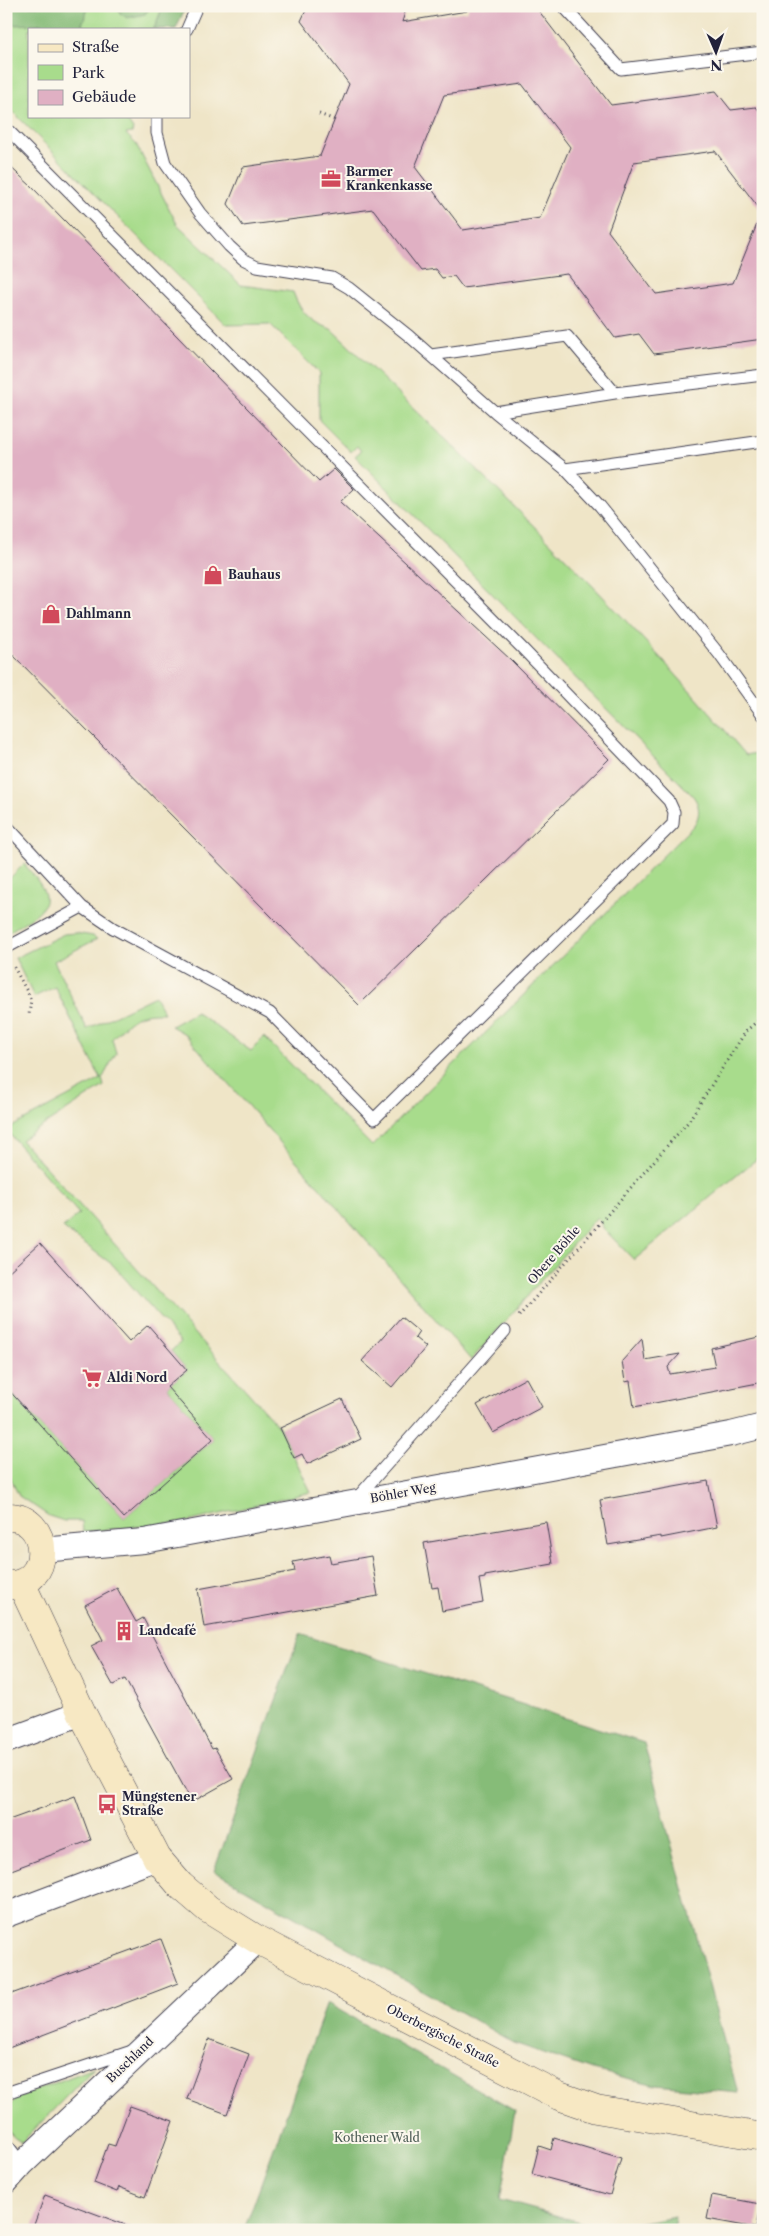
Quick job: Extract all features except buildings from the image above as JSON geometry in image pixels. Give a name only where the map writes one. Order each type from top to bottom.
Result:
[{"type":"street","name":"Böhler Weg","points":[[42,1550],[144,1541],[731,1434],[763,1426]]},
{"type":"street","points":[[6,1518],[19,1519],[28,1523],[35,1530],[42,1550]]},
{"type":"street","name":"Oberbergische Straße","points":[[42,1550],[39,1566],[28,1579],[14,1584],[157,1858],[180,1885],[208,1909],[258,1940],[558,2096],[596,2109],[763,2138]]},
{"type":"street","points":[[6,1741],[82,1713]]},
{"type":"street","points":[[6,1915],[157,1858]]},
{"type":"street","name":"Buschland","points":[[6,2182],[22,2164],[258,1940]]},
{"type":"lane","points":[[187,28],[197,6]]},
{"type":"lane","points":[[563,6],[621,69],[763,52]]},
{"type":"lane","points":[[157,118],[157,133],[165,164],[200,213],[243,259],[257,266],[332,278],[349,288],[565,469],[600,506],[714,647],[763,715]]},
{"type":"lane","points":[[6,128],[529,655],[669,801],[674,812],[672,824],[374,1119],[270,1013],[192,969],[113,928],[82,906],[6,825]]},
{"type":"lane","points":[[431,355],[568,336],[616,393]]},
{"type":"lane","points":[[495,412],[616,393],[763,376]]},
{"type":"lane","points":[[565,469],[763,441]]},
{"type":"lane","points":[[6,948],[82,906]]},
{"type":"lane","points":[[353,1502],[505,1331]]},
{"type":"lane","points":[[6,2094],[144,2047]]},
{"type":"lane","points":[[6,2143],[22,2164]]},
{"type":"path","points":[[319,114],[335,120]]},
{"type":"path","points":[[10,961],[31,999],[30,1015]]},
{"type":"path","name":"Obere Böhle","points":[[505,1331],[688,1122],[746,1031],[763,1016]]},
{"type":"green space","points":[[6,6],[89,6],[82,24],[84,28],[47,28],[43,24],[6,25]]},
{"type":"green space","points":[[89,6],[118,6],[120,13],[145,14],[151,6],[163,6],[154,28],[84,28],[82,24]]},
{"type":"green space","points":[[118,6],[151,6],[145,14],[127,18],[120,13]]},
{"type":"green space","points":[[163,6],[186,6],[176,28],[154,28]]},
{"type":"green space","points":[[43,24],[47,28],[28,28],[28,118],[125,118],[133,129],[132,133],[126,134],[136,144],[177,224],[241,285],[293,292],[307,316],[324,327],[331,329],[544,536],[647,644],[746,755],[763,752],[763,1164],[758,1158],[634,1260],[604,1229],[597,1217],[471,1360],[185,1034],[171,1026],[196,1012],[251,1051],[264,1037],[372,1146],[694,825],[698,817],[698,805],[691,794],[355,456],[361,451],[357,446],[351,452],[319,420],[319,373],[270,324],[226,325],[6,105],[6,25]]},
{"type":"green space","points":[[24,864],[43,889],[44,905],[39,912],[6,934],[6,882]]},
{"type":"green space","points":[[75,933],[93,936],[97,939],[54,961],[87,1029],[155,996],[164,1013],[146,1014],[129,1022],[112,1039],[116,1053],[102,1079],[104,1086],[21,1140],[280,1428],[311,1492],[187,1522],[83,1532],[82,1521],[64,1521],[49,1516],[19,1496],[6,1469],[6,1387],[124,1518],[213,1439],[167,1387],[187,1370],[171,1351],[181,1342],[113,1265],[63,1228],[79,1214],[6,1130],[101,1079],[55,987],[34,997],[15,958],[64,934]]},
{"type":"green space","points":[[300,1634],[644,1743],[738,2093],[656,2085],[589,2069],[514,2043],[214,1871]]},
{"type":"green space","name":"Kothener Wald","points":[[327,2003],[515,2111],[500,2200],[609,2230],[244,2230]]},
{"type":"green space","points":[[94,2068],[22,2142],[9,2132],[5,2122],[6,2111],[18,2097]]},
{"type":"green space","points":[[675,2216],[673,2230],[625,2230],[638,2223]]},
{"type":"place","name":"Barmer Krankenkasse","points":[[331,179]]},
{"type":"place","name":"Bauhaus","points":[[213,575]]},
{"type":"place","name":"Dahlmann","points":[[51,614]]},
{"type":"place","name":"Aldi Nord","points":[[92,1378]]},
{"type":"place","name":"Landcafé","points":[[124,1631]]},
{"type":"place","name":"Müngstener Straße","points":[[107,1804]]}]
